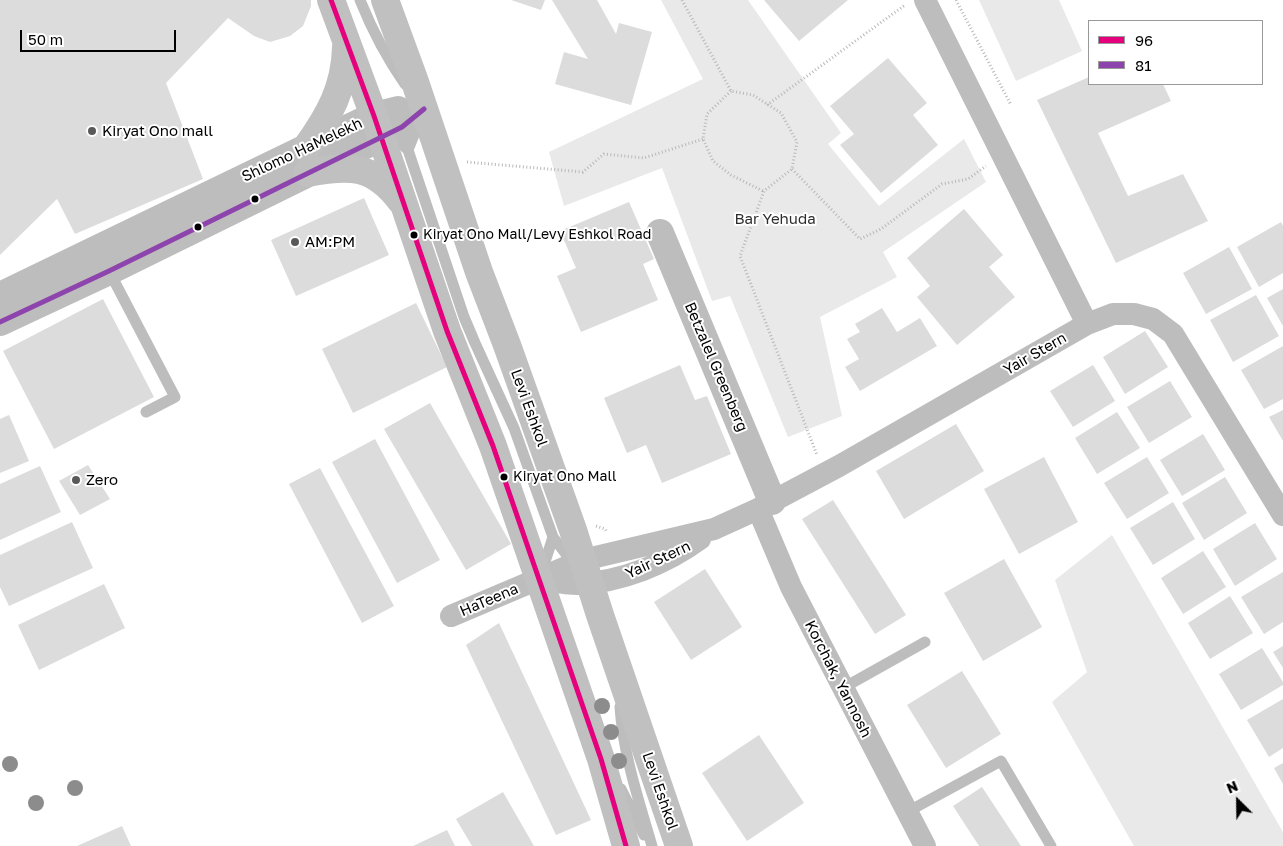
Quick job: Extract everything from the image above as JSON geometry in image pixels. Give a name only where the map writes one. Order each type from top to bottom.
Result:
[{"type":"main road","points":[[331,0],[346,43],[389,134],[406,210],[446,331],[493,446],[596,744],[626,846]]},
{"type":"main road","name":"Levi Eshkol","points":[[385,0],[517,372],[582,569],[618,667],[679,846]]},
{"type":"main road","points":[[346,43],[345,66],[339,90],[306,160],[332,168],[364,171],[386,184],[406,210]]},
{"type":"street","points":[[925,0],[1087,324]]},
{"type":"street","name":"Shlomo HaMelekh","points":[[0,296],[306,160],[389,134],[400,110],[424,109]]},
{"type":"street","name":"Shlomo HaMelekh","points":[[0,322],[109,271],[306,160]]},
{"type":"street","name":"Betzalel Greenberg","points":[[660,233],[765,505]]},
{"type":"street","name":"Yair Stern","points":[[539,579],[564,583],[582,569],[622,577],[664,560],[694,544],[714,529],[824,474],[1087,324],[1113,314],[1134,314],[1153,319],[1174,334],[1283,515]]},
{"type":"street","name":"Korchak, Yannosh","points":[[765,505],[791,587],[924,846]]},
{"type":"street","name":"HaTeena","points":[[451,616],[539,579]]},
{"type":"lane","points":[[360,0],[380,45],[424,109],[389,134],[475,343],[514,428],[553,537],[582,569]]},
{"type":"lane","points":[[109,271],[175,397],[146,412]]},
{"type":"lane","points":[[539,579],[553,537]]},
{"type":"lane","points":[[843,688],[925,642]]},
{"type":"lane","points":[[618,667],[621,717],[626,749],[652,846]]},
{"type":"lane","points":[[596,744],[649,846]]},
{"type":"lane","points":[[907,812],[1001,761],[1052,846]]},
{"type":"path","points":[[682,0],[731,91]]},
{"type":"path","points":[[767,104],[911,0]]},
{"type":"path","points":[[956,0],[1011,104]]},
{"type":"path","points":[[731,91],[753,95],[781,113],[797,142],[792,169],[764,191],[740,256],[824,474]]},
{"type":"path","points":[[731,91],[707,114],[703,140],[713,161],[731,175],[764,191]]},
{"type":"path","points":[[460,161],[583,172],[604,154],[644,158],[703,140]]},
{"type":"path","points":[[792,169],[860,239],[881,229],[942,184],[968,178],[1002,155]]},
{"type":"green space","name":"Bar Yehuda","points":[[661,0],[748,0],[841,133],[828,144],[879,206],[964,139],[986,182],[883,252],[897,277],[820,317],[842,416],[788,437],[730,296],[712,301],[662,168],[564,206],[549,152],[703,79]]},
{"type":"green space","points":[[979,0],[1059,0],[1082,51],[1016,81]]},
{"type":"green space","points":[[1112,535],[1283,832],[1283,846],[1134,846],[1052,702],[1087,672],[1055,580]]},
{"type":"building","name":"Kiryat Ono mall","points":[[0,0],[311,0],[311,6],[303,26],[290,36],[270,42],[254,36],[228,18],[166,83],[203,179],[75,234],[57,199],[0,255]]},
{"type":"building","points":[[511,0],[545,0],[541,10]]},
{"type":"building","points":[[552,0],[597,0],[616,34],[619,23],[652,32],[631,105],[555,84],[564,52],[588,59]]},
{"type":"building","points":[[764,0],[848,0],[799,41]]},
{"type":"building","points":[[888,58],[927,103],[913,115],[938,145],[881,193],[840,145],[854,134],[830,106]]},
{"type":"building","points":[[1088,77],[1088,85],[1163,85],[1171,101],[1098,133],[1128,196],[1183,174],[1208,221],[1116,263],[1037,100]]},
{"type":"building","points":[[364,198],[389,255],[296,296],[271,240]]},
{"type":"building","points":[[629,202],[654,259],[643,264],[658,300],[581,332],[557,276],[576,268],[560,231]]},
{"type":"building","points":[[964,209],[1003,255],[989,267],[1015,297],[957,345],[917,297],[930,286],[907,258]]},
{"type":"building","points":[[1281,222],[1283,226],[1283,273],[1259,287],[1237,247]]},
{"type":"building","points":[[1229,247],[1252,289],[1206,314],[1183,273]]},
{"type":"building","points":[[1283,289],[1283,326],[1267,298]]},
{"type":"building","points":[[1256,295],[1279,336],[1233,362],[1210,320]]},
{"type":"building","points":[[103,299],[154,397],[54,449],[3,351]]},
{"type":"building","points":[[416,303],[447,367],[353,413],[322,349]]},
{"type":"building","points":[[882,308],[897,332],[920,318],[937,346],[860,391],[845,367],[859,359],[847,339],[860,332],[855,324]]},
{"type":"building","points":[[1145,331],[1168,367],[1125,394],[1103,357]]},
{"type":"building","points":[[1283,346],[1283,399],[1264,409],[1241,370]]},
{"type":"building","points":[[680,365],[695,400],[707,396],[731,454],[662,483],[646,445],[627,453],[604,398]]},
{"type":"building","points":[[1093,365],[1115,401],[1073,427],[1050,391]]},
{"type":"building","points":[[1170,381],[1192,417],[1149,443],[1127,407]]},
{"type":"building","points":[[430,403],[511,544],[466,570],[384,429]]},
{"type":"building","points":[[1283,410],[1283,441],[1269,417]]},
{"type":"building","points":[[1117,412],[1140,448],[1097,474],[1075,438]]},
{"type":"building","points":[[9,415],[29,461],[0,473],[0,419]]},
{"type":"building","points":[[956,424],[984,471],[904,519],[876,471]]},
{"type":"building","points":[[1203,434],[1225,470],[1182,496],[1160,460]]},
{"type":"building","points":[[375,439],[440,560],[397,583],[332,462]]},
{"type":"building","points":[[1044,457],[1078,522],[1019,554],[984,489]]},
{"type":"building","points":[[1147,457],[1169,493],[1127,519],[1104,483]]},
{"type":"building","points":[[88,465],[110,499],[80,515],[59,481]]},
{"type":"building","points":[[40,466],[61,512],[0,540],[0,484]]},
{"type":"building","points":[[320,468],[394,606],[362,623],[289,484]]},
{"type":"building","points":[[1225,477],[1247,513],[1204,540],[1182,503]]},
{"type":"building","points":[[833,500],[906,615],[875,634],[802,519]]},
{"type":"building","points":[[1173,502],[1195,539],[1153,565],[1130,528]]},
{"type":"building","points":[[72,522],[93,568],[9,606],[0,587],[0,555]]},
{"type":"building","points":[[1255,523],[1277,559],[1235,586],[1213,549]]},
{"type":"building","points":[[1203,551],[1226,587],[1183,614],[1161,578]]},
{"type":"building","points":[[1004,559],[1042,627],[983,661],[944,593]]},
{"type":"building","points":[[705,569],[742,627],[691,660],[654,602]]},
{"type":"building","points":[[1283,572],[1283,622],[1264,634],[1241,597]]},
{"type":"building","points":[[104,584],[125,628],[39,670],[18,625]]},
{"type":"building","points":[[1230,596],[1253,633],[1210,659],[1188,623]]},
{"type":"building","points":[[499,623],[591,820],[556,835],[466,645]]},
{"type":"building","points":[[1283,646],[1283,668],[1273,652]]},
{"type":"building","points":[[1262,648],[1283,685],[1241,710],[1219,674]]},
{"type":"building","points":[[962,671],[1001,734],[946,768],[907,705]]},
{"type":"building","points":[[1283,699],[1283,748],[1269,757],[1247,720]]},
{"type":"building","points":[[759,735],[804,803],[747,841],[702,773]]},
{"type":"building","points":[[1283,763],[1283,784],[1274,768]]},
{"type":"building","points":[[982,787],[1021,846],[979,846],[953,806]]},
{"type":"building","points":[[503,792],[534,846],[472,846],[456,819]]},
{"type":"building","points":[[122,826],[131,846],[77,846]]},
{"type":"building","points":[[447,830],[455,846],[413,846]]},
{"type":"transit line","name":"96","points":[[331,0],[374,116],[447,331],[493,446],[601,759],[626,846]]},
{"type":"transit line","name":"81","points":[[0,322],[109,271],[402,127],[424,109]]},
{"type":"place","name":"Kiryat Ono mall","points":[[92,131]]},
{"type":"place","name":"Kiryat Ono Mall/Levy Eshkol Road","points":[[414,235]]},
{"type":"place","name":"AM:PM","points":[[295,242]]},
{"type":"place","name":"Kiryat Ono Mall","points":[[504,477]]},
{"type":"place","name":"Zero","points":[[76,480]]}]
